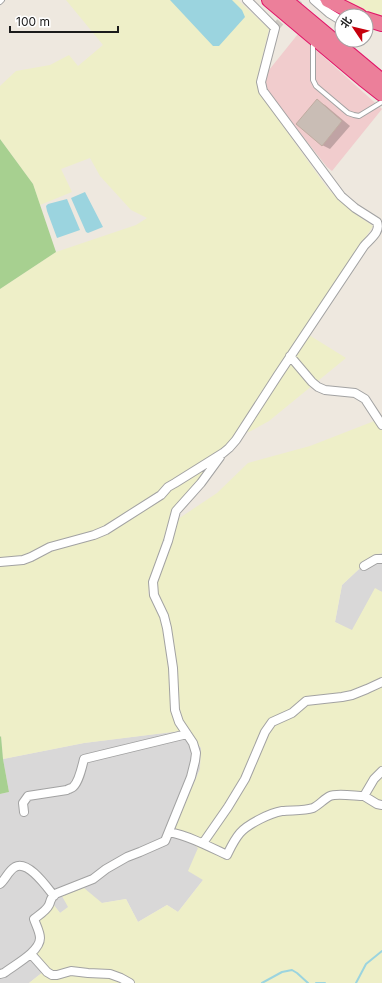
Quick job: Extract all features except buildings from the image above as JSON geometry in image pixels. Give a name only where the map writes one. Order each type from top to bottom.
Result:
[{"type":"highway","points":[[268,0],[363,80],[382,94]]},
{"type":"highway","points":[[285,0],[382,81]]},
{"type":"highway","points":[[328,0],[344,8]]},
{"type":"street","points":[[0,562],[23,560],[50,547],[94,535],[106,530],[161,495],[175,482],[229,448],[236,440],[364,246],[377,232],[378,226],[375,221],[355,208],[341,196],[263,91],[261,82],[275,28],[247,0]]},
{"type":"street","points":[[314,0],[334,16]]},
{"type":"street","points":[[290,356],[312,382],[321,389],[354,393],[365,399],[382,425]]},
{"type":"street","points":[[0,974],[4,973],[36,949],[40,936],[34,919],[47,908],[50,904],[51,898],[81,883],[93,879],[106,869],[127,857],[165,841],[169,832],[191,777],[196,753],[187,734],[179,722],[175,710],[173,668],[167,628],[164,616],[154,595],[153,582],[168,541],[176,511],[201,483],[223,453]]},
{"type":"street","points":[[364,566],[376,559],[382,559]]},
{"type":"street","points":[[203,843],[228,808],[245,779],[265,732],[272,722],[292,713],[306,701],[352,695],[382,682]]},
{"type":"street","points":[[24,812],[23,803],[28,796],[67,790],[75,786],[84,759],[187,734]]},
{"type":"street","points":[[364,796],[374,779],[382,771]]},
{"type":"street","points":[[169,832],[203,843],[227,854],[244,829],[266,816],[282,811],[312,808],[333,794],[364,796],[377,804],[382,805]]},
{"type":"street","points":[[0,884],[15,867],[26,867],[34,873],[54,896]]},
{"type":"street","points":[[30,954],[47,972],[52,975],[71,971],[110,974],[130,983]]},
{"type":"lane","points":[[313,38],[313,80],[316,86],[348,113],[354,115],[359,116],[382,102]]},
{"type":"shaded area","points":[[298,34],[382,109],[332,171],[327,167],[265,89],[265,75]]},
{"type":"shaded area","points":[[382,553],[382,592],[375,589],[352,631],[335,622],[342,585],[374,555]]},
{"type":"shaded area","points":[[187,730],[201,748],[200,769],[174,829],[199,848],[203,880],[178,912],[167,905],[138,922],[126,899],[102,903],[62,896],[69,907],[60,913],[53,904],[38,920],[44,942],[48,968],[29,983],[0,983],[0,794],[9,792],[3,759],[84,743]]},
{"type":"green space","points":[[66,0],[238,0],[269,29],[257,79],[258,91],[328,189],[354,213],[373,226],[234,438],[174,508],[168,523],[148,593],[161,615],[181,731],[84,743],[3,759],[1,736],[0,737],[0,289],[56,252],[136,225],[147,218],[131,210],[100,176],[90,158],[61,169],[72,192],[40,205],[33,184],[0,139],[0,86],[16,71],[50,65],[69,55],[78,66],[103,45]]},
{"type":"green space","points":[[341,0],[382,0],[382,19],[374,16],[374,8],[357,8]]},
{"type":"green space","points":[[0,139],[33,184],[56,252],[0,289]]},
{"type":"green space","points":[[309,335],[346,358],[269,421],[249,432],[245,431]]},
{"type":"green space","points":[[382,418],[382,553],[374,555],[342,585],[335,622],[352,630],[375,588],[382,592],[382,983],[29,983],[48,968],[35,954],[44,942],[38,920],[53,904],[60,913],[68,907],[62,896],[84,888],[102,903],[126,899],[138,922],[167,905],[178,912],[203,880],[188,871],[198,848],[174,829],[200,769],[201,748],[187,730],[179,706],[174,644],[168,613],[158,594],[156,584],[178,519],[217,493],[248,463],[310,446]]},
{"type":"green space","points":[[1,736],[3,759],[9,792],[0,794],[0,737]]},
{"type":"water","points":[[170,0],[232,0],[242,10],[245,17],[219,46],[213,46]]},
{"type":"water","points":[[85,192],[103,227],[88,233],[86,232],[71,198]]},
{"type":"water","points":[[67,199],[80,230],[57,238],[46,206],[48,204]]},
{"type":"waterway","points":[[356,983],[366,964],[382,951]]},
{"type":"waterway","points":[[262,983],[282,972],[292,970],[308,983]]},
{"type":"waterway","points":[[316,983],[325,983]]},
{"type":"tunnel","points":[[275,28],[299,0]]}]
